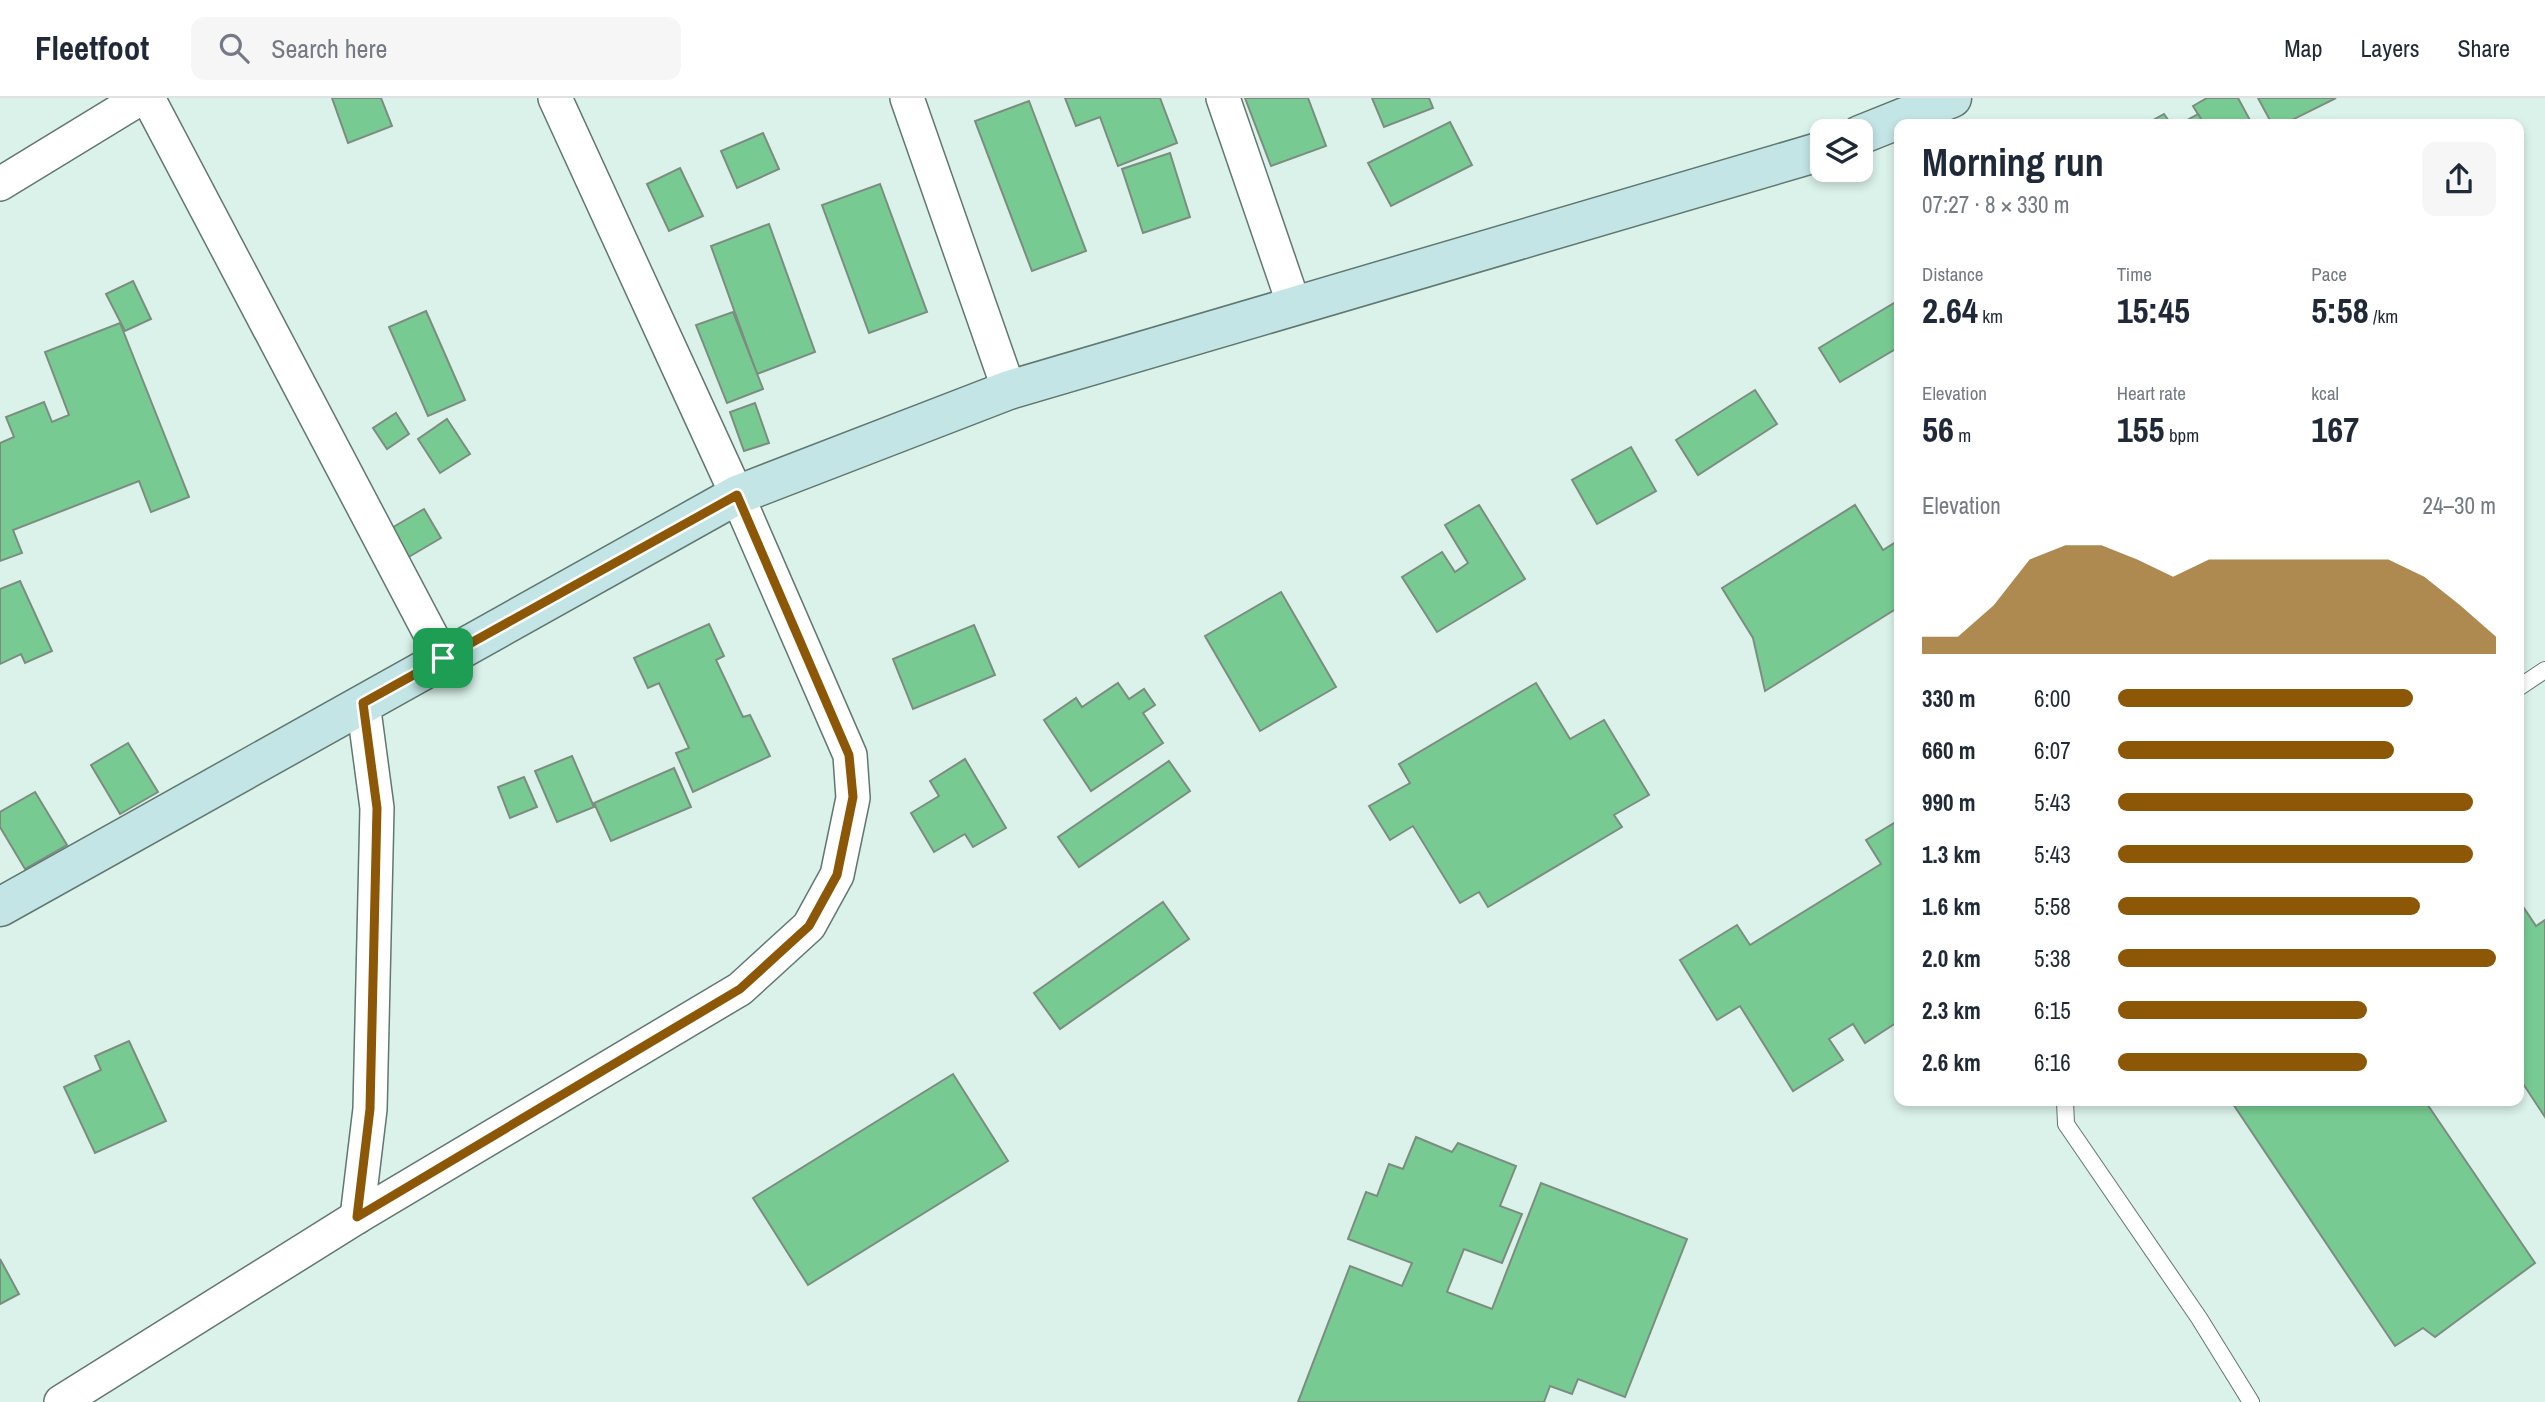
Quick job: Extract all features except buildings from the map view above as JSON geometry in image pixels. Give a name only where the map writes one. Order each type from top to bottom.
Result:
[{"type":"street","points":[[5,174],[141,98]]},
{"type":"street","points":[[148,98],[443,658]]},
{"type":"street","points":[[61,1402],[357,1217],[740,989],[809,926],[837,875],[853,797],[849,755],[737,495],[555,98]]},
{"type":"street","points":[[907,98],[1009,390]]},
{"type":"street","points":[[1223,98],[1294,305]]},
{"type":"street","points":[[1900,119],[1952,98]]},
{"type":"street","points":[[1873,130],[1894,121]]},
{"type":"street","points":[[0,907],[737,495],[1009,390],[1810,154]]},
{"type":"street","points":[[357,1217],[370,1109],[377,808],[363,703]]},
{"type":"lane","points":[[2524,684],[2545,670]]},
{"type":"lane","points":[[2065,1106],[2066,1124],[2191,1307],[2251,1402]]},
{"type":"route","points":[[737,495],[849,755],[853,797],[837,875],[809,926],[740,989],[357,1217],[370,1109],[377,808],[363,703],[443,658],[737,495]]}]
